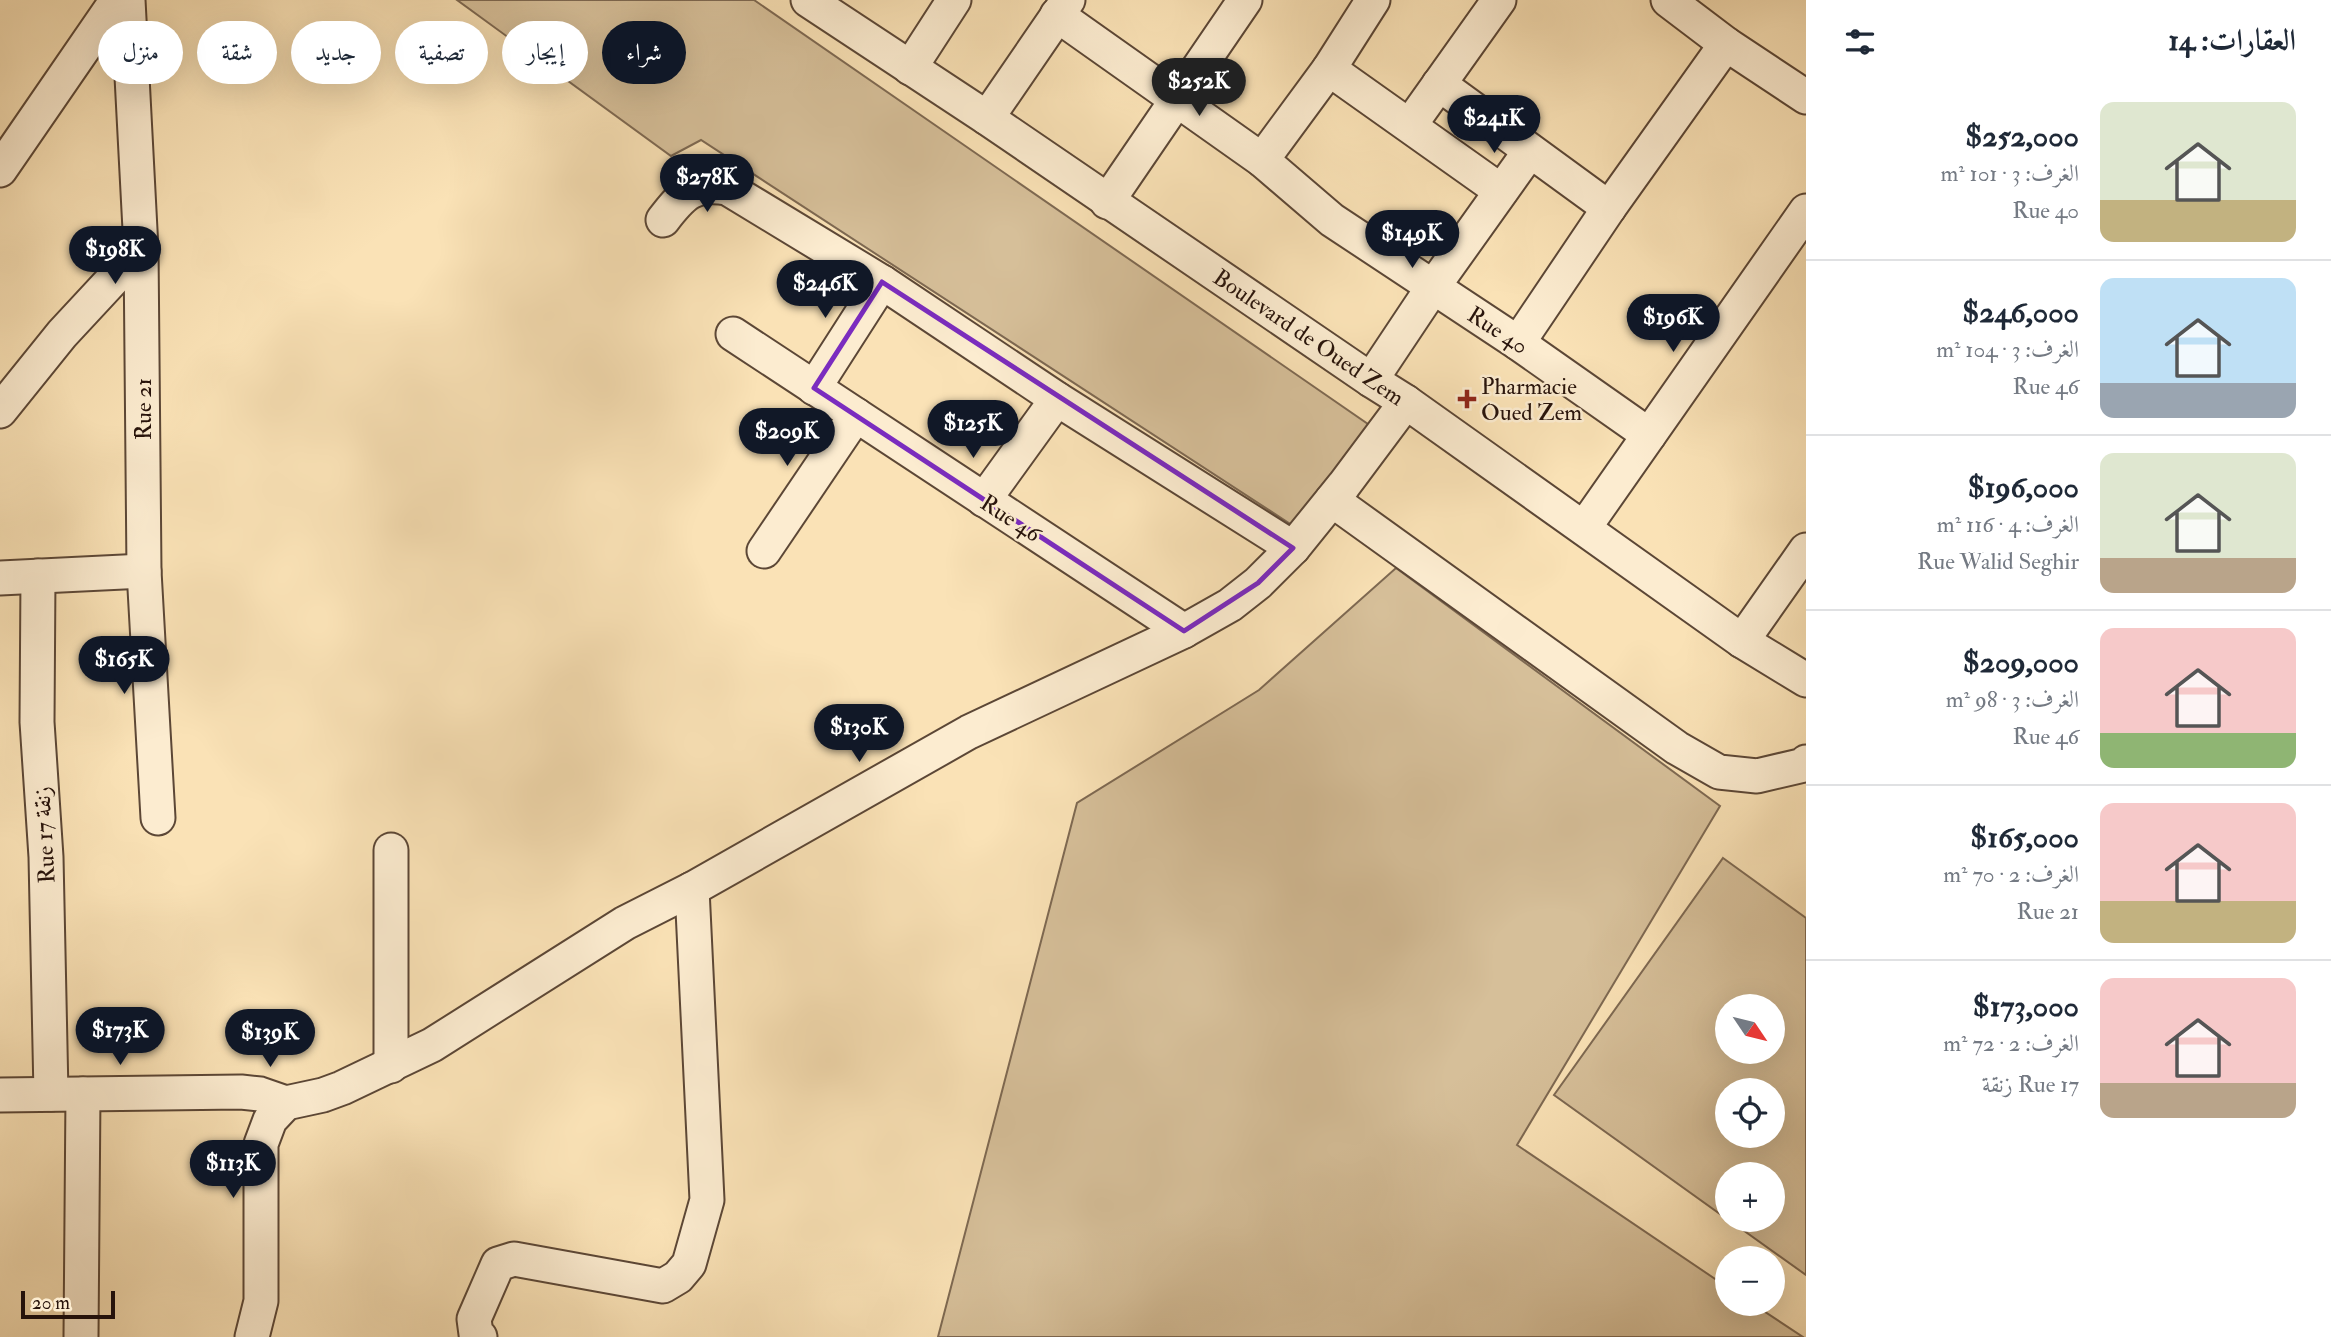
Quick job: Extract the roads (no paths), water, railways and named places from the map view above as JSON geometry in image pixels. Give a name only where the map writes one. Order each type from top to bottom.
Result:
[{"type":"street","points":[[0,170],[117,0]]},
{"type":"street","name":"Rue 21","points":[[128,0],[141,249],[144,571],[158,818]]},
{"type":"street","points":[[910,68],[954,0]]},
{"type":"street","points":[[1262,160],[1329,69],[1373,0]]},
{"type":"street","points":[[1410,125],[1500,0]]},
{"type":"street","points":[[1668,0],[1726,44],[1806,97]]},
{"type":"street","name":"Boulevard de Oued Zem","points":[[819,3],[1107,202],[1406,402],[1742,641],[1806,680]]},
{"type":"street","points":[[1107,202],[1178,100],[1236,3]]},
{"type":"street","points":[[987,118],[1063,8]]},
{"type":"street","name":"Rue 40","points":[[1063,8],[1178,100],[1262,160],[1332,220],[1518,343],[1649,435]]},
{"type":"street","points":[[1518,343],[1609,208],[1726,44]]},
{"type":"street","points":[[1329,69],[1501,191]]},
{"type":"street","points":[[1439,85],[1609,208]]},
{"type":"street","points":[[1371,380],[1433,287],[1530,151]]},
{"type":"street","points":[[663,220],[677,202],[698,188],[727,188],[882,282],[1057,399],[1293,548]]},
{"type":"street","points":[[1584,528],[1806,211]]},
{"type":"street","points":[[0,411],[62,334],[141,249]]},
{"type":"street","points":[[814,388],[882,282]]},
{"type":"street","name":"Rue 46","points":[[733,334],[1184,631]]},
{"type":"street","points":[[984,500],[1057,399]]},
{"type":"street","points":[[0,1095],[241,1092],[260,1094],[286,1103],[323,1095],[391,1066],[432,1045],[625,923],[692,889],[969,732],[1184,631],[1230,605],[1258,583],[1293,548],[1406,402]]},
{"type":"street","points":[[764,551],[856,415]]},
{"type":"street","points":[[1332,500],[1677,748],[1719,772],[1757,775],[1804,765],[1806,762]]},
{"type":"street","points":[[1742,641],[1806,550]]},
{"type":"street","points":[[0,578],[144,571]]},
{"type":"street","name":"Rue 17 زنقة","points":[[38,576],[37,722],[67,1094],[81,1337]]},
{"type":"street","points":[[391,850],[391,1066]]},
{"type":"street","points":[[480,1337],[476,1334],[474,1319],[498,1264],[514,1259],[663,1286],[678,1278],[689,1264],[707,1199],[692,889]]},
{"type":"street","points":[[252,1337],[261,1301],[261,1144],[270,1120],[286,1103]]},
{"type":"place","name":"Pharmacie Oued Zem","points":[[1467,399]]}]
